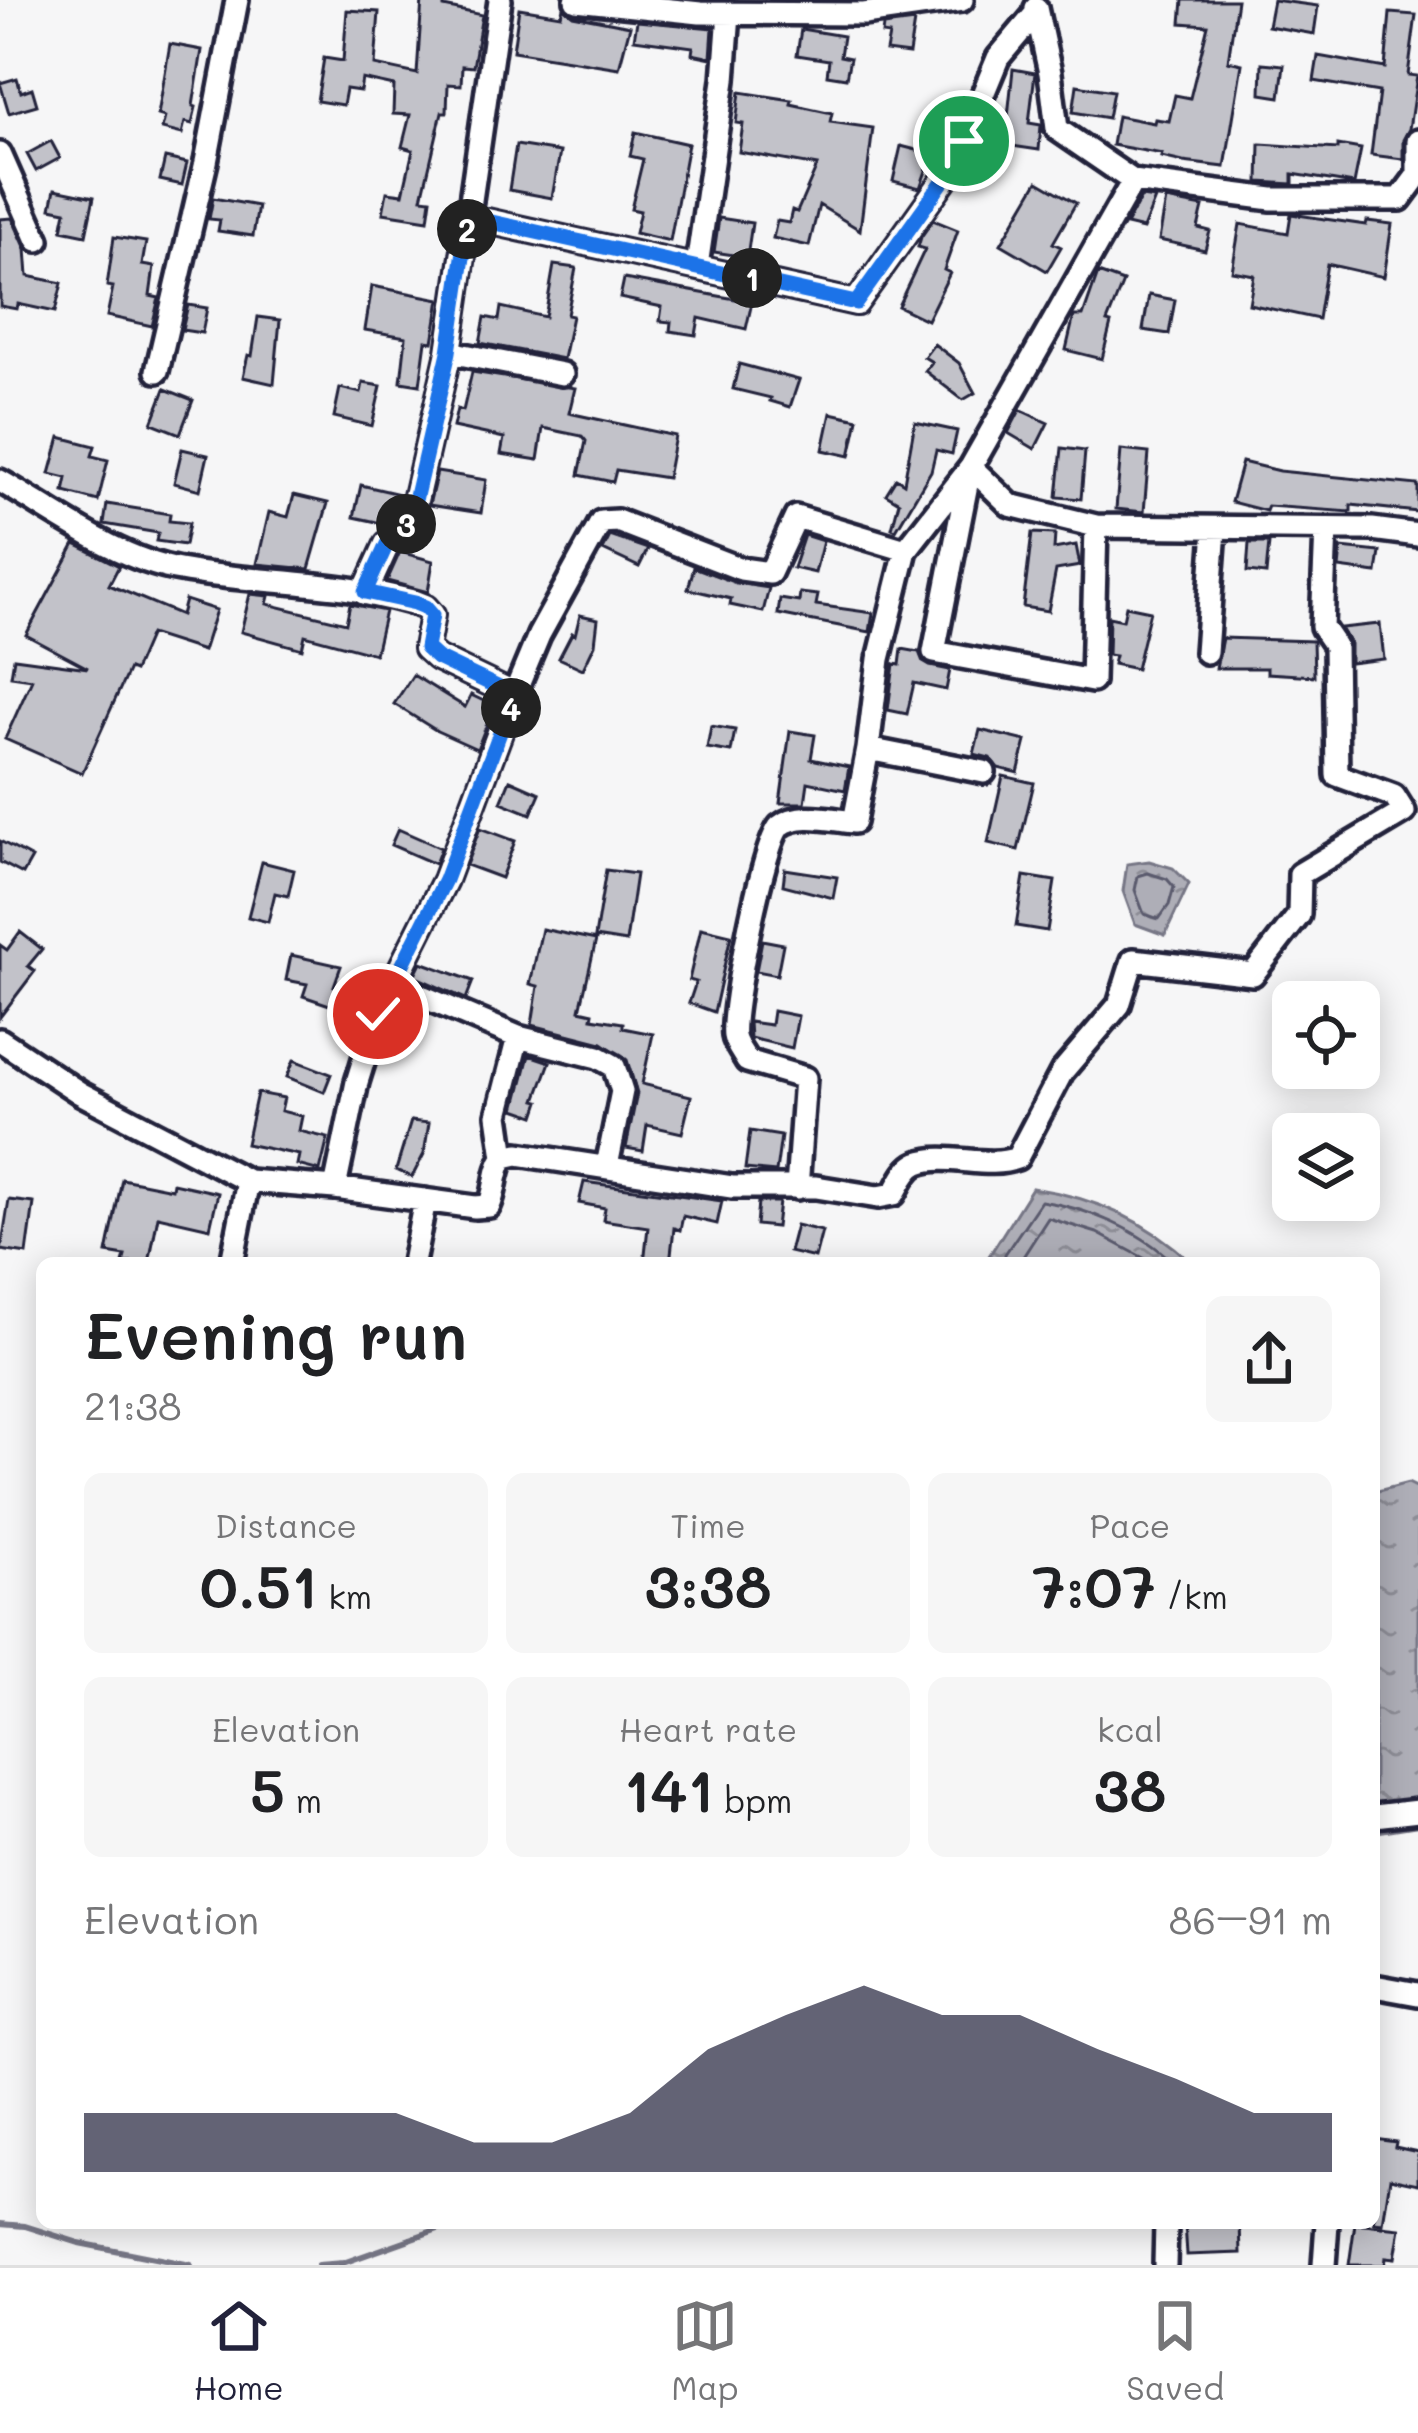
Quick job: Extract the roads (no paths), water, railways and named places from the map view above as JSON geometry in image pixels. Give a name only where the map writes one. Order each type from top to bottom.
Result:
[{"type":"street","points":[[157,371],[206,162],[236,0]]},
{"type":"street","points":[[365,592],[387,544],[403,530],[413,509],[449,352],[500,0]]},
{"type":"street","points":[[576,0],[728,13],[864,14],[962,0]]},
{"type":"street","points":[[469,217],[856,303],[953,167],[998,58],[1035,7]]},
{"type":"street","points":[[1035,7],[1058,129],[1133,182],[1272,199],[1400,199],[1418,176],[1418,141]]},
{"type":"street","points":[[697,266],[724,80],[728,13]]},
{"type":"street","points":[[0,154],[38,241]]},
{"type":"street","points":[[797,1188],[805,1078],[747,1061],[734,1036],[758,880],[771,836],[796,818],[854,821],[879,659],[907,550],[971,467],[1133,182]]},
{"type":"street","points":[[449,352],[562,374]]},
{"type":"street","points":[[971,467],[1010,506],[1096,526],[1418,535]]},
{"type":"street","points":[[971,467],[934,652],[1092,681],[1096,526]]},
{"type":"street","points":[[0,481],[140,559],[178,570],[365,592],[425,607],[432,615],[426,648],[437,658],[514,695]]},
{"type":"street","points":[[337,1177],[378,1014],[445,880],[539,635],[601,522],[617,521],[741,569],[770,573],[796,517],[907,550]]},
{"type":"street","points":[[1206,652],[1215,529]]},
{"type":"street","points":[[503,1156],[607,1166],[732,1187],[816,1186],[878,1197],[894,1194],[919,1163],[1002,1164],[1018,1158],[1062,1072],[1119,1005],[1133,960],[1253,974],[1299,915],[1300,874],[1404,812],[1394,796],[1337,775],[1335,646],[1322,627],[1326,529]]},
{"type":"street","points":[[868,749],[983,772]]},
{"type":"street","points":[[393,984],[518,1036],[598,1057],[614,1066],[622,1090],[607,1166]]},
{"type":"street","points":[[0,1040],[80,1093],[248,1181],[337,1177],[425,1200],[489,1206],[503,1156],[498,1115],[518,1036]]},
{"type":"street","points":[[233,1257],[248,1181]]},
{"type":"street","points":[[414,1257],[425,1200]]},
{"type":"street","points":[[1380,1815],[1418,1811]]},
{"type":"street","points":[[1380,1987],[1418,1994]]},
{"type":"street","points":[[1166,2229],[1166,2265]]},
{"type":"street","points":[[1324,2265],[1327,2229]]},
{"type":"water","points":[[1149,861],[1173,868],[1189,884],[1165,935],[1135,924],[1123,891],[1127,864]]},
{"type":"water","points":[[1032,1188],[1118,1213],[1185,1257],[990,1257]]},
{"type":"water","points":[[1408,1483],[1418,1488],[1418,1816],[1380,1821],[1380,1490]]},
{"type":"waterway","points":[[1380,1830],[1418,1824]]},
{"type":"waterway","points":[[0,1964],[0,1988]]},
{"type":"waterway","points":[[0,2224],[190,2265]]},
{"type":"waterway","points":[[318,2265],[343,2263],[438,2229]]}]
